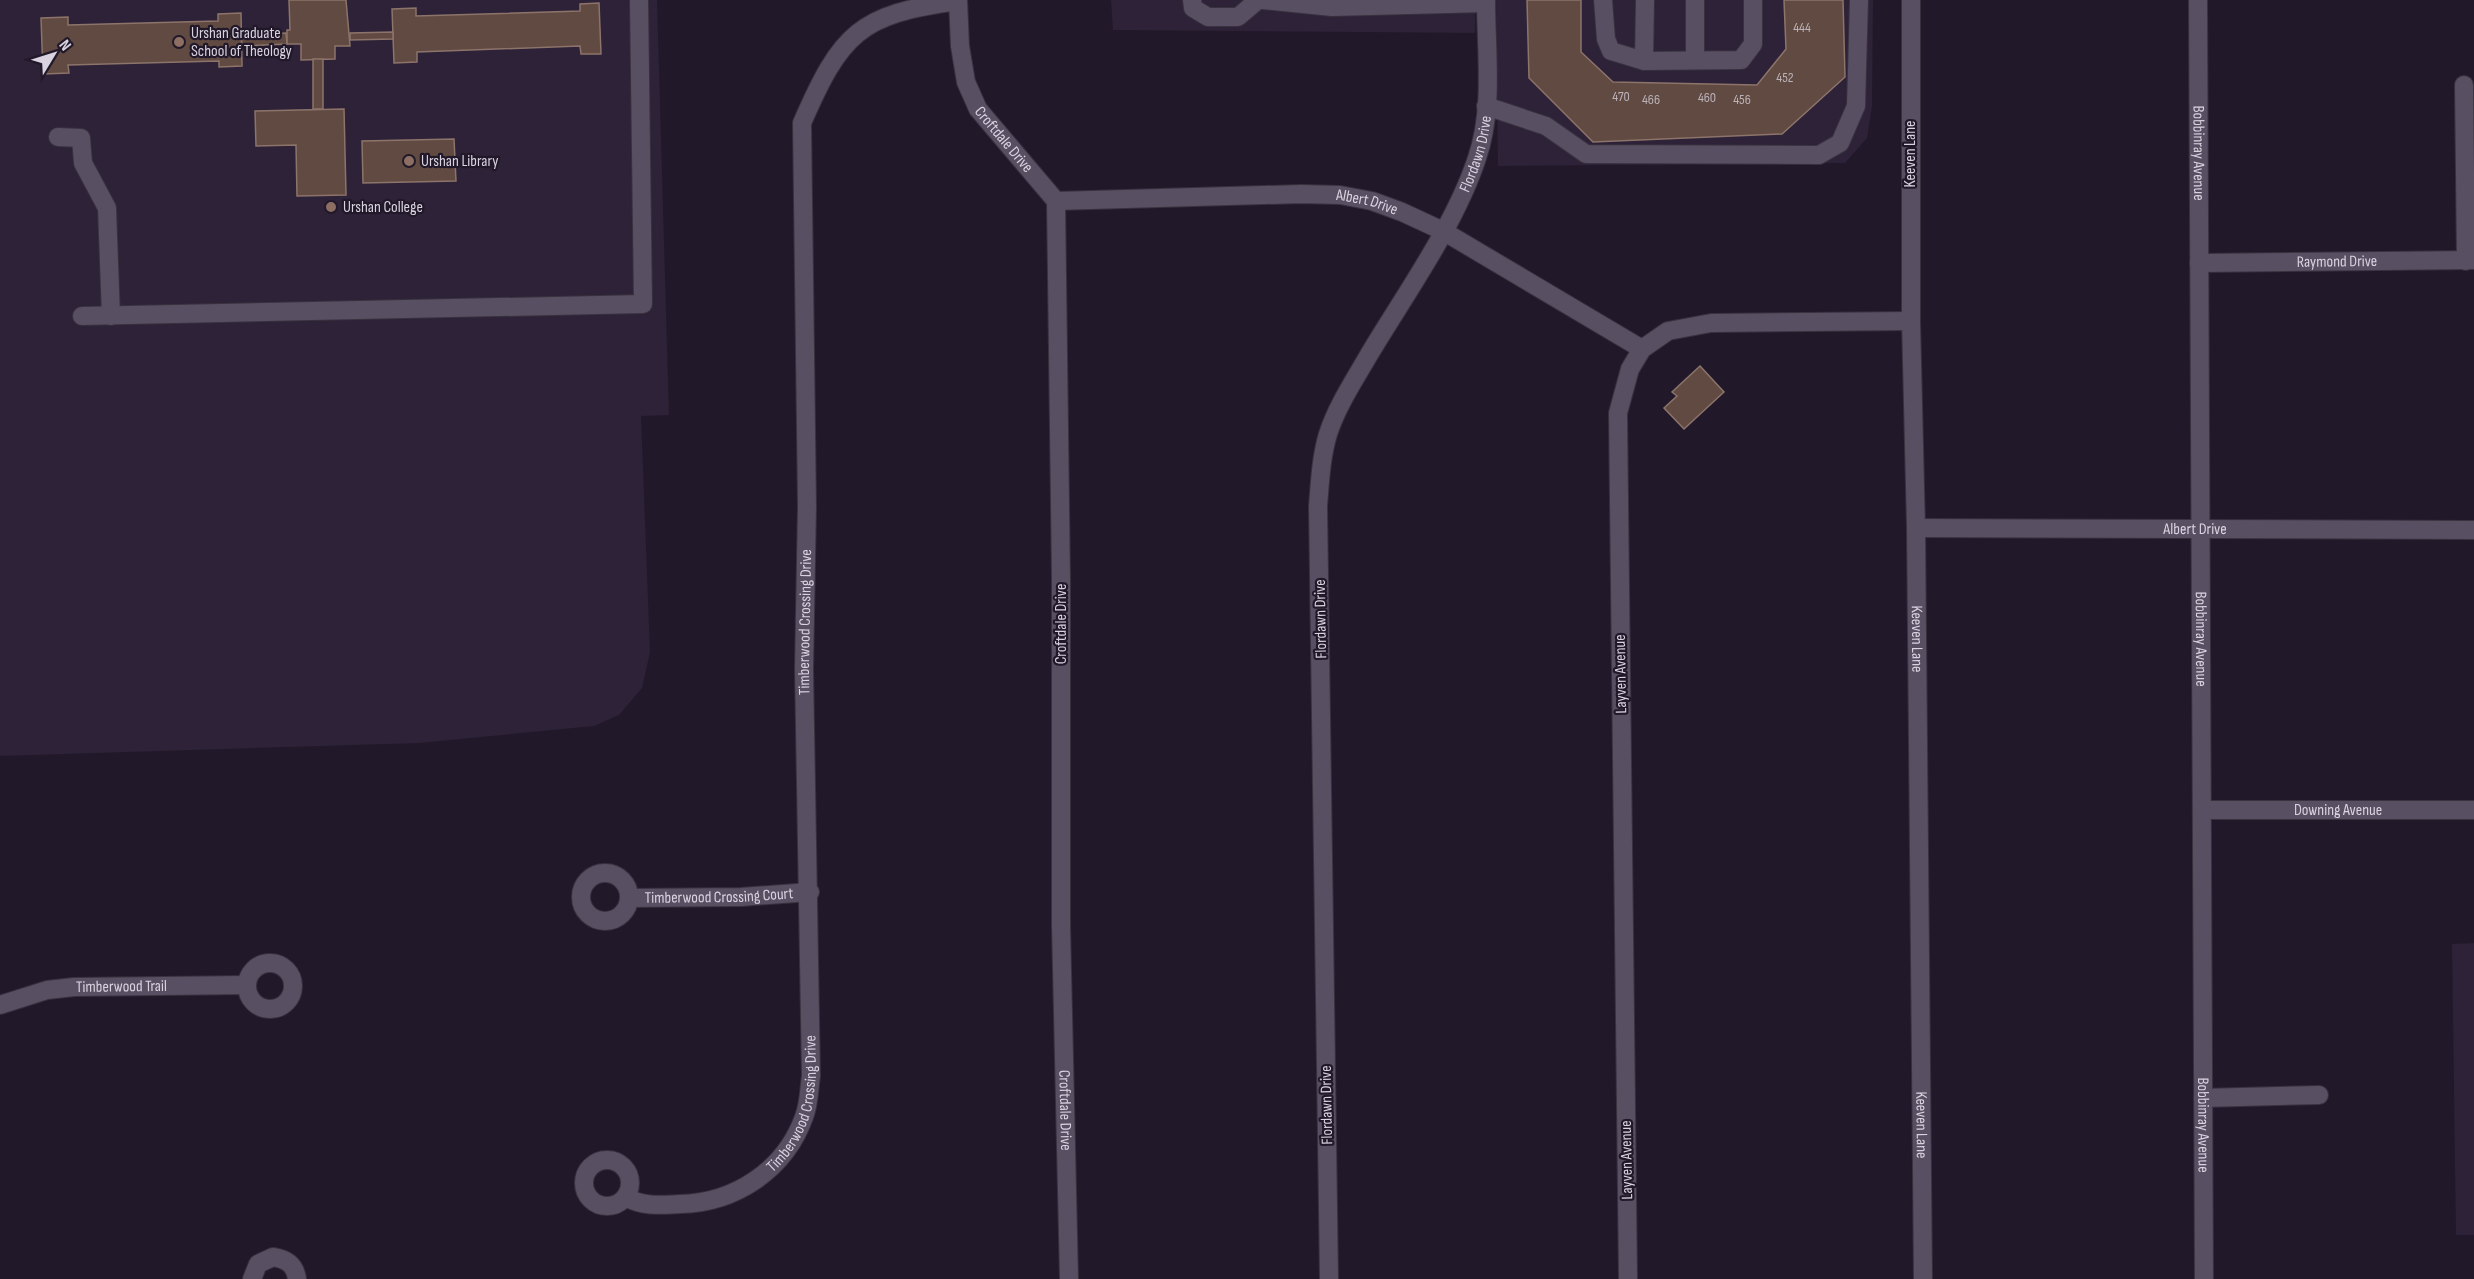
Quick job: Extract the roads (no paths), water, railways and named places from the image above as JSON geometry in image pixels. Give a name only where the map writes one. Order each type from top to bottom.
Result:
[{"type":"street","points":[[82,316],[643,304],[639,0]]},
{"type":"street","points":[[1192,0],[1193,8],[1208,17],[1238,17],[1258,0]]},
{"type":"street","points":[[1263,0],[1332,7],[1424,2],[1486,2]]},
{"type":"street","points":[[1603,0],[1606,39],[1611,51],[1644,61],[1741,60],[1753,44],[1753,0]]},
{"type":"street","points":[[1644,61],[1645,0]]},
{"type":"street","points":[[1695,0],[1695,60]]},
{"type":"street","points":[[1486,106],[1546,126],[1586,154],[1819,155],[1840,143],[1856,106],[1859,0]]},
{"type":"street","name":"Keeven Lane","points":[[1911,0],[1911,321],[1916,528],[1923,1279]]},
{"type":"street","name":"Bobbinray Avenue","points":[[2198,0],[2204,1279]]},
{"type":"street","name":"Croftdale Drive","points":[[958,1],[960,46],[966,82],[978,109],[1056,201],[1061,580],[1061,903],[1069,1279]]},
{"type":"street","name":"Timberwood Crossing Drive","points":[[626,1197],[636,1203],[705,1204],[735,1193],[765,1174],[791,1146],[805,1116],[811,1076],[810,891],[804,669],[807,506],[802,123],[819,84],[838,50],[872,22],[918,7],[958,1]]},
{"type":"street","name":"Flordawn Drive","points":[[1329,1279],[1318,506],[1322,467],[1328,434],[1349,387],[1443,231],[1464,191],[1478,157],[1486,106],[1486,2]]},
{"type":"street","points":[[2464,85],[2470,261]]},
{"type":"street","points":[[58,137],[81,138],[83,163],[107,208],[111,316]]},
{"type":"street","name":"Albert Drive","points":[[1056,201],[1340,195],[1372,201],[1443,231],[1642,349]]},
{"type":"street","name":"Raymond Drive","points":[[2199,263],[2470,261]]},
{"type":"street","name":"Layven Avenue","points":[[1628,1279],[1617,413],[1630,369],[1642,349],[1668,331],[1712,323],[1911,321]]},
{"type":"street","name":"Albert Drive","points":[[1916,528],[2474,530]]},
{"type":"street","name":"Downing Avenue","points":[[2202,810],[2474,810]]},
{"type":"street","name":"Timberwood Crossing Court","points":[[629,898],[741,897],[810,891]]},
{"type":"street","name":"Timberwood Trail","points":[[0,1005],[47,990],[74,987],[247,985]]},
{"type":"street","points":[[2203,1098],[2319,1095]]},
{"type":"street","points":[[252,1279],[258,1264],[273,1257],[290,1262],[295,1269],[297,1279]]},
{"type":"place","name":"Urshan Graduate School of Theology","points":[[179,42]]},
{"type":"place","name":"Urshan Library","points":[[409,161]]},
{"type":"place","name":"Urshan College","points":[[331,207]]}]
